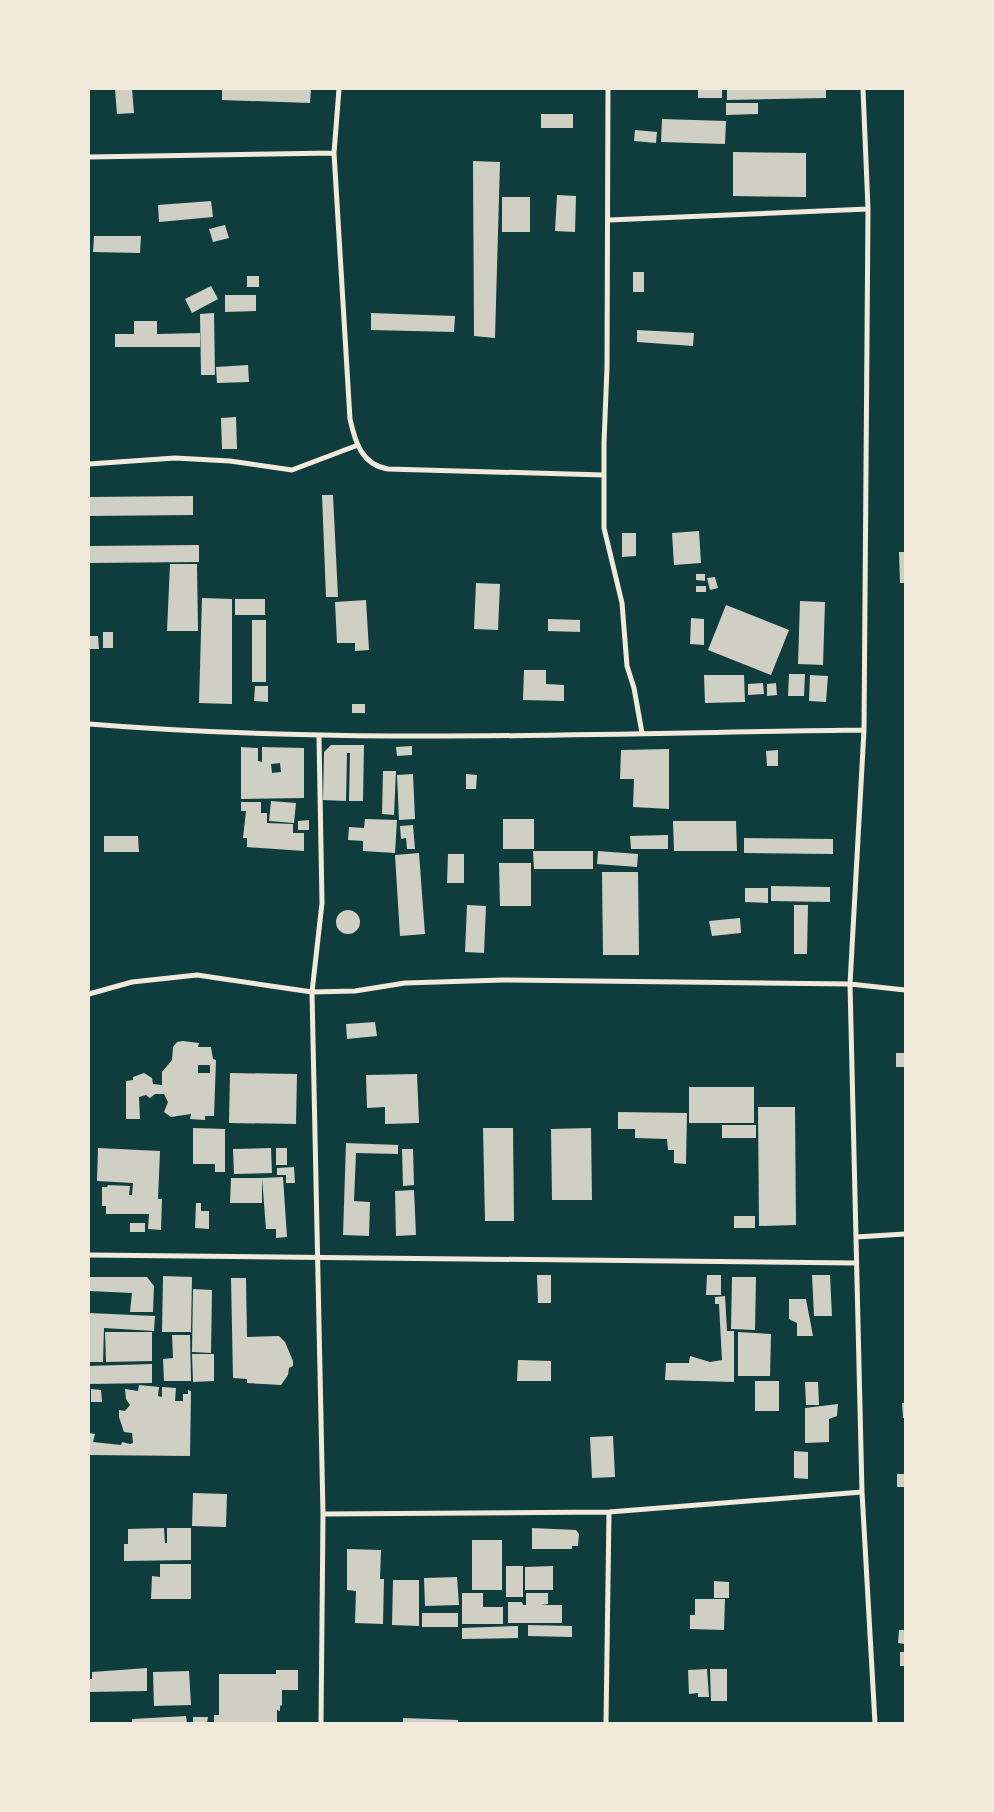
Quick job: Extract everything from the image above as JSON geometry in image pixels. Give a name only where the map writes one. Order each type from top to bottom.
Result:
[{"type":"street","points":[[339,89],[334,153],[350,419],[358,445],[366,458],[375,467],[388,469],[604,475]]},
{"type":"street","points":[[608,89],[609,220],[604,528],[622,603],[627,666],[634,688],[642,733]]},
{"type":"street","points":[[863,89],[868,209],[864,730],[850,984],[862,1492],[874,1723]]},
{"type":"street","points":[[89,157],[334,153]]},
{"type":"street","points":[[609,220],[868,209]]},
{"type":"street","points":[[89,464],[175,458],[230,461],[292,470],[358,445]]},
{"type":"street","points":[[89,724],[185,731],[320,736],[604,735],[864,730]]},
{"type":"street","points":[[320,736],[322,903],[312,992],[323,1514],[321,1723]]},
{"type":"street","points":[[89,994],[132,982],[197,975],[312,992],[355,991],[405,983],[503,980],[850,984],[905,990]]},
{"type":"street","points":[[856,1237],[905,1234]]},
{"type":"street","points":[[89,1255],[856,1263]]},
{"type":"street","points":[[323,1514],[609,1512],[862,1492]]},
{"type":"street","points":[[606,1723],[609,1512]]},
{"type":"building","points":[[115,89],[132,89],[134,113],[117,114]]},
{"type":"building","points":[[222,89],[311,89],[310,103],[222,100]]},
{"type":"building","points":[[698,89],[722,89],[722,98],[698,98]]},
{"type":"building","points":[[727,89],[826,89],[826,98],[727,100]]},
{"type":"building","points":[[726,103],[758,103],[758,114],[726,115]]},
{"type":"building","points":[[541,114],[573,114],[573,128],[541,128]]},
{"type":"building","points":[[662,119],[726,121],[725,144],[661,142]]},
{"type":"building","points":[[635,130],[657,132],[656,143],[634,141]]},
{"type":"building","points":[[733,152],[806,153],[806,197],[733,196]]},
{"type":"building","points":[[473,161],[500,162],[495,338],[474,336]]},
{"type":"building","points":[[557,195],[576,196],[575,232],[555,231]]},
{"type":"building","points":[[502,197],[530,197],[530,232],[502,232]]},
{"type":"building","points":[[211,201],[213,217],[159,222],[158,205]]},
{"type":"building","points":[[225,225],[229,238],[213,242],[209,229]]},
{"type":"building","points":[[94,236],[141,236],[140,253],[93,252]]},
{"type":"building","points":[[633,272],[644,272],[644,292],[633,292]]},
{"type":"building","points":[[247,276],[259,276],[259,287],[247,287]]},
{"type":"building","points":[[211,286],[218,299],[192,313],[185,299]]},
{"type":"building","points":[[225,295],[256,295],[256,311],[225,312]]},
{"type":"building","points":[[214,313],[215,375],[201,375],[200,314]]},
{"type":"building","points":[[371,313],[455,316],[454,332],[371,330]]},
{"type":"building","points":[[134,321],[157,321],[157,334],[200,333],[200,347],[115,347],[115,334],[134,334]]},
{"type":"building","points":[[637,330],[694,333],[693,346],[637,342]]},
{"type":"building","points":[[248,365],[249,382],[217,383],[216,367]]},
{"type":"building","points":[[236,417],[237,449],[222,449],[221,418]]},
{"type":"building","points":[[322,495],[333,495],[338,597],[326,597]]},
{"type":"building","points":[[193,496],[193,515],[89,516],[89,497]]},
{"type":"building","points":[[699,531],[701,563],[674,565],[672,533]]},
{"type":"building","points":[[622,533],[636,533],[636,556],[622,557]]},
{"type":"building","points":[[199,545],[199,562],[89,563],[89,546]]},
{"type":"building","points":[[899,552],[905,552],[905,583],[900,583]]},
{"type":"building","points":[[170,564],[197,564],[198,631],[167,631]]},
{"type":"building","points":[[696,574],[705,574],[705,581],[696,580]]},
{"type":"building","points":[[715,577],[718,588],[710,590],[707,578]]},
{"type":"building","points":[[476,583],[500,584],[498,630],[474,629]]},
{"type":"building","points":[[696,586],[706,586],[706,592],[696,592]]},
{"type":"building","points":[[202,598],[232,599],[232,704],[199,703]]},
{"type":"building","points":[[235,599],[265,599],[265,615],[235,615]]},
{"type":"building","points":[[366,600],[369,650],[355,651],[355,643],[337,643],[335,602]]},
{"type":"building","points":[[800,601],[825,602],[823,665],[798,664]]},
{"type":"building","points":[[726,605],[789,630],[771,675],[708,650]]},
{"type":"building","points":[[691,618],[704,619],[704,645],[690,644]]},
{"type":"building","points":[[548,619],[580,620],[580,632],[548,631]]},
{"type":"building","points":[[252,620],[266,620],[266,682],[252,682]]},
{"type":"building","points":[[103,632],[113,632],[113,648],[103,648]]},
{"type":"building","points":[[89,636],[98,636],[99,649],[89,649]]},
{"type":"building","points":[[524,670],[546,670],[546,684],[564,685],[564,701],[523,700]]},
{"type":"building","points":[[789,674],[805,674],[804,696],[788,696]]},
{"type":"building","points":[[704,675],[744,675],[745,702],[705,703]]},
{"type":"building","points":[[810,675],[828,676],[826,702],[809,701]]},
{"type":"building","points":[[763,683],[764,694],[748,695],[748,684]]},
{"type":"building","points":[[776,683],[777,695],[767,696],[767,684]]},
{"type":"building","points":[[255,686],[268,686],[268,702],[254,701]]},
{"type":"building","points":[[352,704],[365,704],[365,713],[352,713]]},
{"type":"building","points":[[331,745],[364,745],[363,801],[349,801],[350,753],[347,753],[346,801],[323,800],[324,752]]},
{"type":"building","points":[[412,746],[412,755],[397,756],[396,747]]},
{"type":"building","points":[[241,747],[258,748],[258,761],[262,762],[262,747],[304,748],[304,798],[241,799]],"holes":[[[280,763],[281,772],[272,773],[271,764]]]},
{"type":"building","points":[[669,749],[669,809],[633,807],[634,779],[620,779],[621,750]]},
{"type":"building","points":[[778,750],[778,766],[767,766],[766,751]]},
{"type":"building","points":[[383,771],[396,771],[394,815],[382,814]]},
{"type":"building","points":[[413,774],[415,819],[399,820],[397,775]]},
{"type":"building","points":[[466,774],[477,775],[476,789],[466,789]]},
{"type":"building","points":[[271,801],[296,803],[294,823],[269,821]]},
{"type":"building","points":[[241,802],[261,802],[261,813],[267,813],[267,823],[293,824],[293,833],[304,833],[304,851],[247,847],[247,838],[243,838],[246,811],[241,811]]},
{"type":"building","points":[[365,819],[397,820],[395,853],[363,851],[363,841],[348,840],[349,827],[364,828]]},
{"type":"building","points":[[503,819],[534,819],[534,849],[503,849]]},
{"type":"building","points":[[309,820],[309,830],[298,830],[298,821]]},
{"type":"building","points":[[673,821],[736,821],[737,851],[674,851]]},
{"type":"building","points":[[413,825],[415,849],[407,849],[406,838],[401,839],[400,826]]},
{"type":"building","points":[[668,835],[668,849],[631,849],[630,836]]},
{"type":"building","points":[[104,836],[138,836],[139,852],[104,852]]},
{"type":"building","points":[[744,838],[833,839],[833,854],[744,853]]},
{"type":"building","points":[[533,851],[593,851],[593,869],[534,869]]},
{"type":"building","points":[[598,851],[638,854],[637,867],[597,864]]},
{"type":"building","points":[[419,853],[425,934],[400,936],[395,855]]},
{"type":"building","points":[[448,854],[464,854],[464,883],[447,883]]},
{"type":"building","points":[[499,863],[531,863],[531,906],[500,906]]},
{"type":"building","points":[[602,872],[638,872],[639,955],[603,955]]},
{"type":"building","points":[[771,886],[830,887],[830,902],[771,901]]},
{"type":"building","points":[[745,888],[768,888],[768,903],[745,902]]},
{"type":"building","points":[[467,905],[486,906],[484,953],[465,952]]},
{"type":"building","points":[[794,905],[808,905],[807,954],[794,954]]},
{"type":"building","points":[[348,910],[356,914],[360,922],[356,930],[348,934],[340,930],[336,922],[340,914]]},
{"type":"building","points":[[740,918],[741,933],[712,936],[709,921]]},
{"type":"building","points":[[375,1022],[377,1036],[347,1039],[346,1024]]},
{"type":"building","points":[[177,1042],[199,1043],[198,1047],[211,1047],[213,1059],[216,1060],[214,1116],[205,1116],[205,1120],[190,1119],[191,1114],[171,1117],[164,1112],[168,1102],[164,1094],[155,1094],[150,1098],[146,1095],[139,1097],[140,1119],[126,1119],[126,1081],[133,1080],[133,1077],[144,1073],[152,1078],[153,1084],[162,1085],[162,1072],[172,1060],[173,1047]],"holes":[[[198,1065],[210,1065],[210,1073],[198,1073]]]},
{"type":"building","points":[[896,1053],[905,1053],[905,1067],[896,1067]]},
{"type":"building","points":[[230,1073],[297,1074],[296,1124],[229,1123]]},
{"type":"building","points":[[417,1074],[419,1123],[385,1124],[385,1107],[367,1108],[366,1075]]},
{"type":"building","points":[[689,1087],[754,1087],[754,1123],[689,1123]]},
{"type":"building","points":[[758,1107],[795,1107],[796,1225],[759,1226]]},
{"type":"building","points":[[618,1112],[687,1113],[686,1164],[674,1163],[674,1150],[668,1150],[667,1139],[635,1138],[635,1129],[618,1129]]},
{"type":"building","points":[[722,1125],[756,1125],[756,1138],[722,1138]]},
{"type":"building","points":[[193,1128],[225,1129],[225,1172],[215,1172],[215,1164],[193,1164]]},
{"type":"building","points":[[483,1128],[513,1128],[514,1221],[485,1221]]},
{"type":"building","points":[[591,1128],[592,1200],[552,1200],[551,1129]]},
{"type":"building","points":[[346,1143],[398,1145],[398,1154],[356,1153],[354,1201],[370,1202],[369,1236],[343,1235]]},
{"type":"building","points":[[98,1148],[160,1151],[158,1199],[162,1199],[161,1230],[148,1229],[149,1214],[106,1214],[106,1206],[102,1206],[102,1187],[107,1187],[108,1185],[130,1186],[129,1195],[132,1195],[133,1183],[97,1181]]},
{"type":"building","points":[[271,1148],[272,1173],[234,1174],[233,1149]]},
{"type":"building","points":[[276,1148],[287,1148],[287,1165],[276,1165]]},
{"type":"building","points":[[402,1149],[413,1149],[414,1185],[403,1186]]},
{"type":"building","points":[[294,1167],[295,1183],[286,1183],[286,1175],[277,1175],[277,1168]]},
{"type":"building","points":[[283,1177],[287,1237],[276,1238],[276,1229],[266,1229],[262,1178]]},
{"type":"building","points":[[231,1178],[262,1178],[262,1203],[230,1203]]},
{"type":"building","points":[[414,1190],[416,1235],[396,1236],[395,1191]]},
{"type":"building","points":[[196,1203],[201,1203],[201,1211],[209,1211],[209,1229],[195,1228]]},
{"type":"building","points":[[734,1216],[755,1216],[755,1228],[734,1228]]},
{"type":"building","points":[[130,1223],[145,1223],[145,1232],[130,1232]]},
{"type":"building","points":[[537,1275],[551,1275],[551,1303],[538,1303]]},
{"type":"building","points":[[707,1275],[721,1275],[721,1295],[706,1295]]},
{"type":"building","points":[[812,1275],[830,1275],[832,1316],[814,1316]]},
{"type":"building","points":[[163,1276],[192,1277],[191,1332],[162,1332]]},
{"type":"building","points":[[89,1277],[147,1277],[154,1286],[153,1312],[130,1312],[132,1293],[89,1291]]},
{"type":"building","points":[[732,1277],[756,1277],[755,1330],[731,1329]]},
{"type":"building","points":[[231,1278],[246,1278],[247,1337],[279,1336],[285,1342],[293,1361],[293,1366],[289,1368],[288,1375],[281,1385],[247,1383],[247,1379],[233,1378]]},
{"type":"building","points":[[193,1289],[212,1290],[211,1353],[192,1352]]},
{"type":"building","points":[[725,1296],[727,1331],[734,1331],[734,1382],[665,1380],[666,1363],[689,1363],[690,1356],[710,1362],[722,1360],[719,1304],[715,1304],[715,1297]]},
{"type":"building","points":[[789,1299],[806,1299],[813,1336],[797,1336],[797,1323],[789,1319]]},
{"type":"building","points":[[89,1313],[155,1316],[154,1331],[104,1328],[103,1362],[89,1362]]},
{"type":"building","points":[[105,1332],[152,1332],[152,1361],[106,1362]]},
{"type":"building","points":[[738,1332],[771,1334],[770,1376],[738,1376]]},
{"type":"building","points":[[172,1335],[190,1335],[191,1381],[164,1381],[163,1359],[173,1358]]},
{"type":"building","points":[[192,1354],[214,1354],[214,1381],[193,1382]]},
{"type":"building","points":[[518,1360],[551,1361],[551,1381],[517,1381]]},
{"type":"building","points":[[152,1364],[152,1383],[89,1384],[89,1366]]},
{"type":"building","points":[[755,1381],[779,1381],[779,1411],[755,1411]]},
{"type":"building","points":[[805,1382],[818,1382],[819,1405],[806,1405]]},
{"type":"building","points":[[139,1385],[159,1387],[158,1396],[162,1397],[162,1387],[176,1388],[175,1401],[183,1401],[183,1394],[188,1394],[188,1390],[191,1391],[190,1456],[89,1455],[89,1433],[95,1434],[93,1442],[121,1445],[122,1442],[133,1443],[132,1433],[124,1432],[119,1417],[119,1410],[125,1411],[130,1405],[126,1399],[125,1389],[138,1391]]},
{"type":"building","points":[[91,1389],[101,1390],[102,1402],[91,1402]]},
{"type":"building","points":[[902,1403],[905,1403],[905,1418],[903,1418]]},
{"type":"building","points":[[838,1404],[837,1416],[829,1419],[829,1442],[805,1443],[805,1408]]},
{"type":"building","points":[[613,1436],[615,1477],[592,1478],[590,1437]]},
{"type":"building","points":[[794,1451],[808,1452],[808,1479],[794,1478]]},
{"type":"building","points":[[897,1474],[905,1474],[905,1487],[897,1487]]},
{"type":"building","points":[[193,1493],[227,1494],[226,1527],[192,1526]]},
{"type":"building","points":[[164,1528],[165,1543],[167,1543],[167,1528],[191,1528],[191,1560],[124,1561],[124,1544],[128,1544],[128,1529]]},
{"type":"building","points":[[532,1528],[576,1530],[579,1534],[578,1546],[572,1546],[572,1549],[532,1549]]},
{"type":"building","points":[[472,1540],[502,1540],[502,1590],[472,1590]]},
{"type":"building","points":[[347,1549],[381,1550],[380,1579],[384,1579],[383,1624],[355,1623],[356,1591],[347,1590]]},
{"type":"building","points":[[160,1564],[191,1564],[191,1599],[151,1599],[152,1576],[160,1577]]},
{"type":"building","points":[[506,1566],[523,1566],[523,1597],[506,1597]]},
{"type":"building","points":[[553,1566],[553,1590],[525,1590],[525,1567]]},
{"type":"building","points":[[457,1577],[459,1605],[425,1606],[424,1578]]},
{"type":"building","points":[[393,1580],[419,1580],[419,1626],[392,1625]]},
{"type":"building","points":[[714,1581],[729,1582],[729,1598],[714,1598]]},
{"type":"building","points":[[462,1593],[483,1593],[483,1607],[503,1607],[503,1624],[462,1624]]},
{"type":"building","points":[[526,1593],[548,1593],[548,1604],[541,1605],[562,1605],[562,1623],[508,1623],[508,1602],[522,1602],[523,1605],[526,1605]]},
{"type":"building","points":[[695,1599],[725,1599],[724,1630],[690,1629],[690,1615],[695,1615]]},
{"type":"building","points":[[422,1613],[458,1613],[458,1627],[422,1627]]},
{"type":"building","points":[[528,1625],[572,1626],[572,1637],[528,1636]]},
{"type":"building","points":[[518,1626],[518,1638],[462,1639],[462,1628]]},
{"type":"building","points":[[899,1630],[905,1630],[905,1644],[898,1643]]},
{"type":"building","points":[[900,1652],[905,1652],[905,1666],[900,1666]]},
{"type":"building","points":[[147,1668],[147,1691],[89,1692],[89,1679],[92,1679],[92,1672]]},
{"type":"building","points":[[707,1669],[709,1697],[698,1697],[698,1693],[689,1694],[688,1670]]},
{"type":"building","points":[[710,1669],[727,1669],[727,1701],[711,1701]]},
{"type":"building","points":[[276,1670],[298,1670],[298,1690],[282,1690],[282,1705],[280,1706],[280,1711],[277,1710],[277,1723],[214,1723],[214,1715],[219,1715],[219,1674],[276,1674]]},
{"type":"building","points":[[189,1671],[191,1705],[154,1706],[153,1672]]},
{"type":"building","points":[[186,1716],[187,1723],[132,1723],[132,1719]]},
{"type":"building","points":[[193,1717],[208,1717],[207,1723],[193,1723]]},
{"type":"building","points":[[403,1718],[458,1720],[458,1723],[403,1723]]}]
